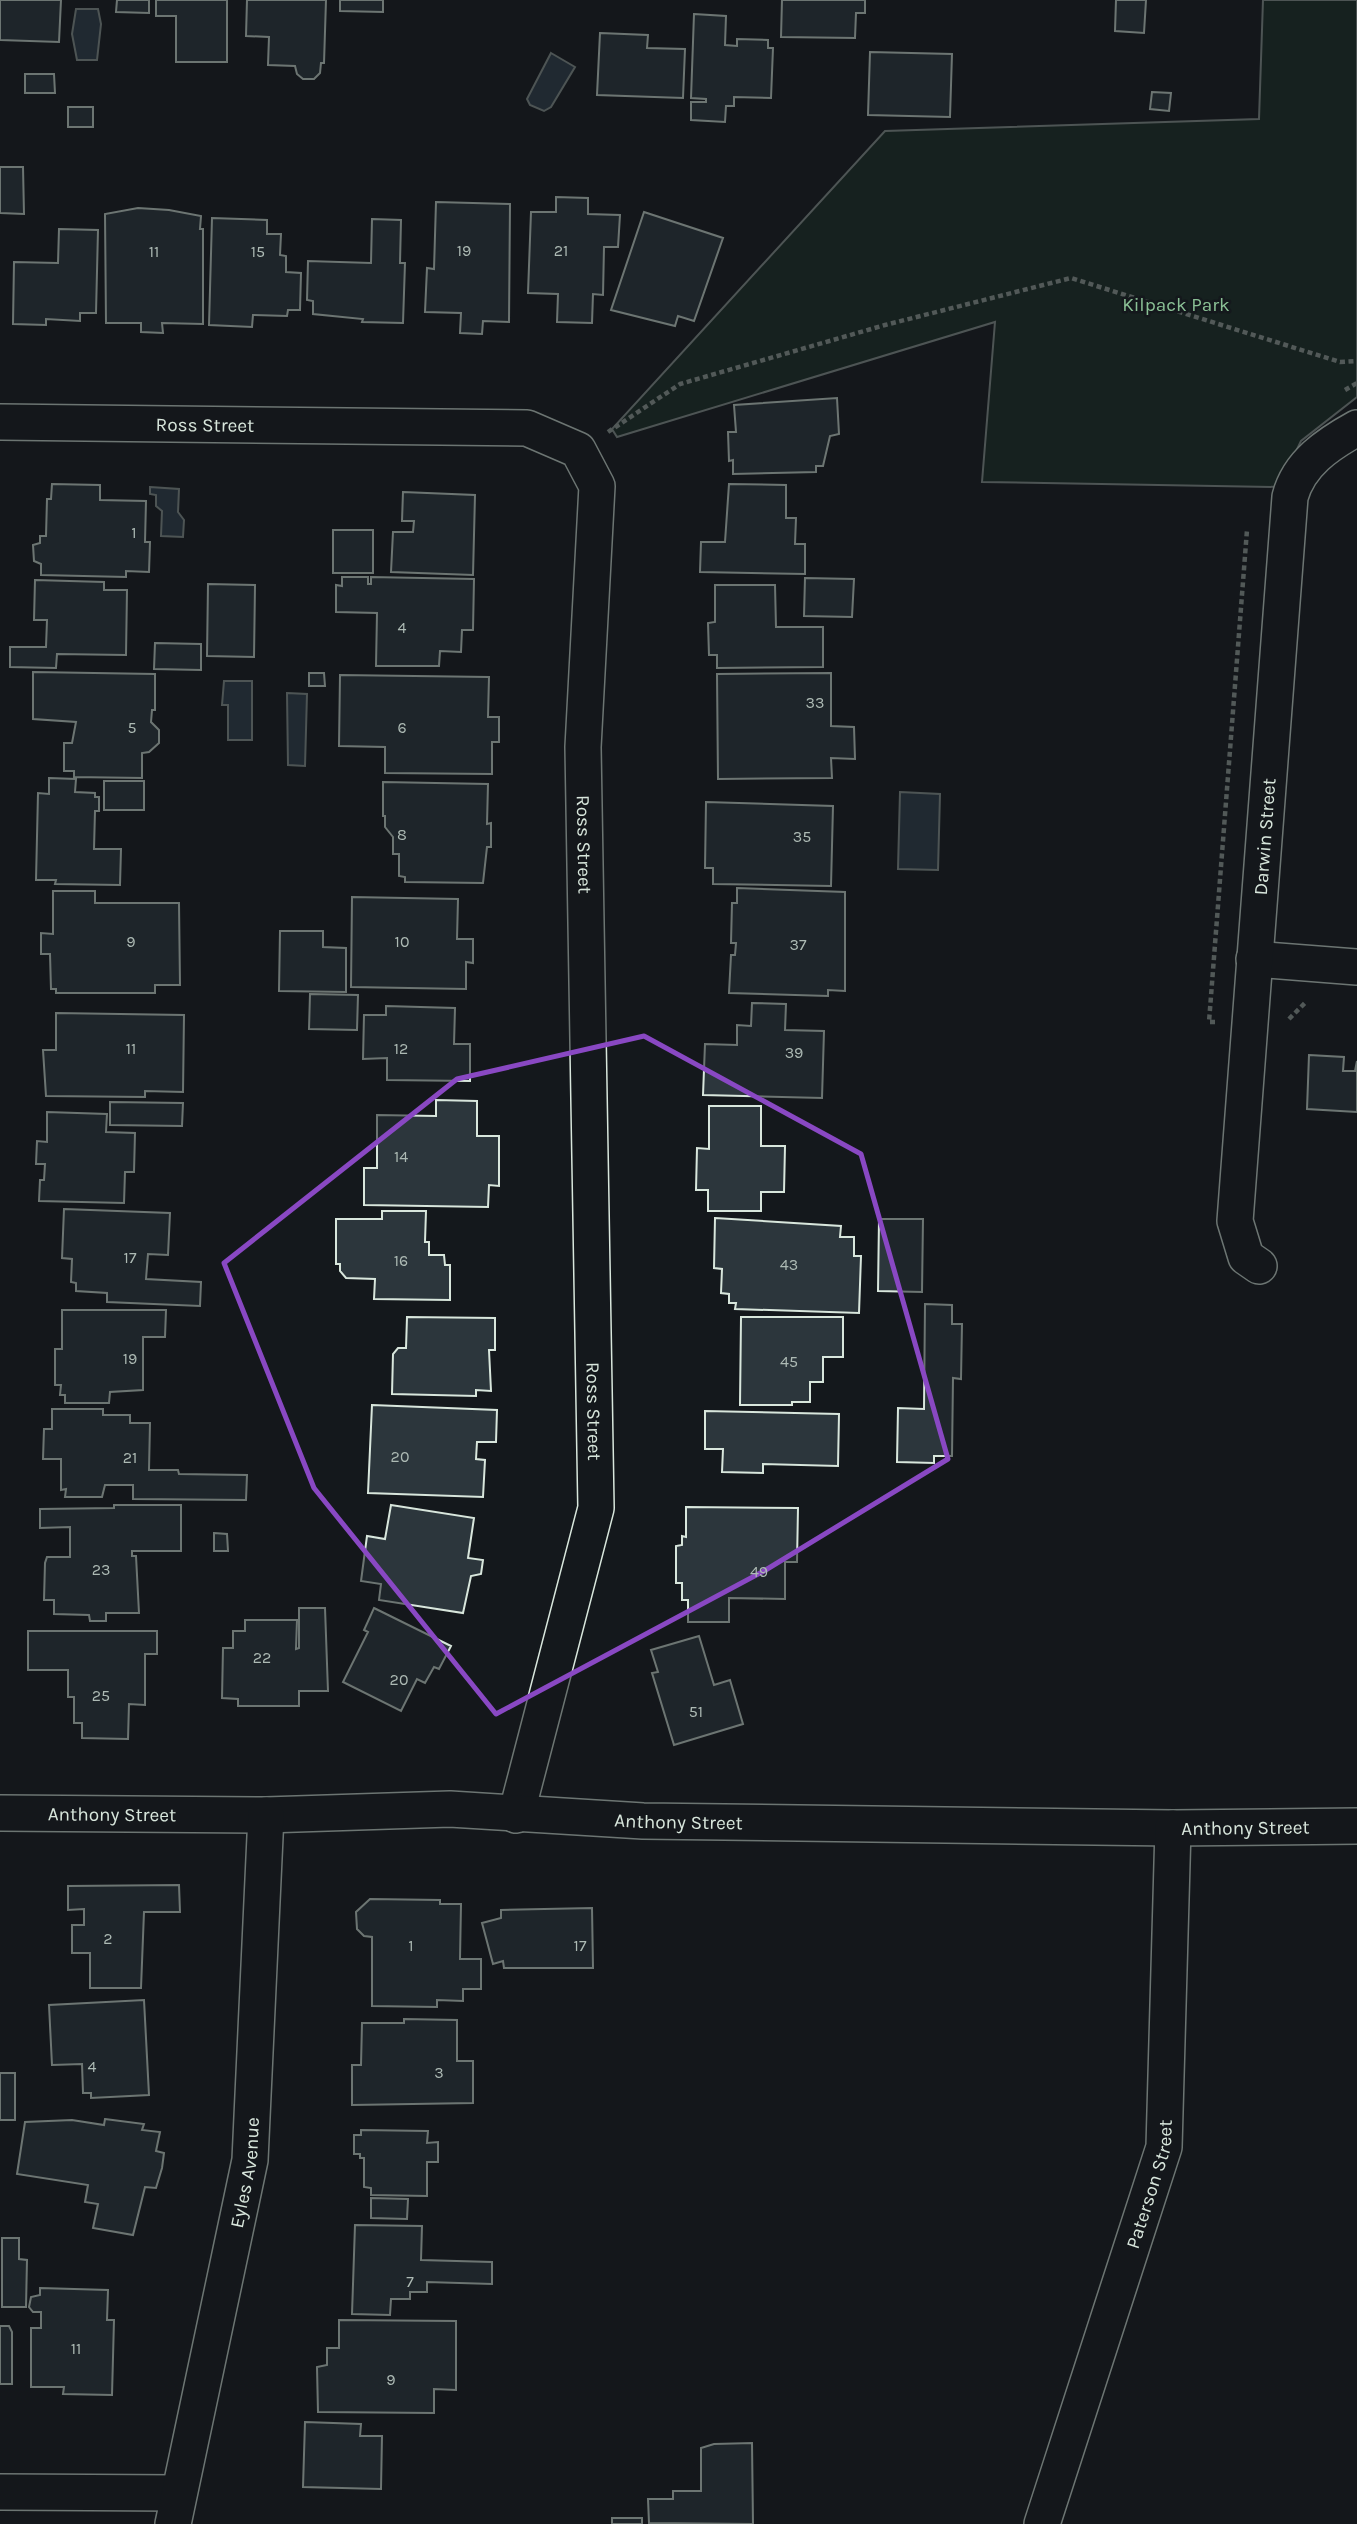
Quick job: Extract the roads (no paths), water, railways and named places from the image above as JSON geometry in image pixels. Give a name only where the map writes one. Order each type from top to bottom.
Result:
[{"type":"street","name":"Ross Street","points":[[0,422],[527,428],[578,450],[597,486],[583,747],[596,1508],[516,1815]]},
{"type":"street","name":"Darwin Street","points":[[1259,1266],[1246,1257],[1235,1221],[1290,497],[1294,483],[1314,457],[1357,428]]},
{"type":"street","points":[[1254,960],[1357,967]]},
{"type":"street","name":"Anthony Street","points":[[0,1813],[266,1815],[450,1809],[643,1821],[1173,1828],[1357,1826]]},
{"type":"street","name":"Eyles Avenue","points":[[176,2509],[250,2160],[266,1815]]},
{"type":"street","name":"Paterson Street","points":[[1041,2524],[1164,2147],[1173,1828]]},
{"type":"street","points":[[0,2492],[176,2509]]},
{"type":"water","points":[[76,9],[98,9],[101,24],[97,60],[77,60],[72,34]]},
{"type":"water","points":[[551,53],[575,67],[551,107],[544,111],[530,105],[527,99]]},
{"type":"water","points":[[150,487],[179,489],[178,512],[184,520],[183,537],[161,536],[162,511],[156,506],[156,495],[150,494]]},
{"type":"water","points":[[224,681],[252,681],[252,740],[228,740],[228,705],[222,705]]},
{"type":"water","points":[[287,693],[307,694],[305,766],[288,765]]},
{"type":"water","points":[[900,792],[940,794],[938,870],[898,869]]},
{"type":"park label","name":"Kilpack Park","points":[[1176,304]]}]
